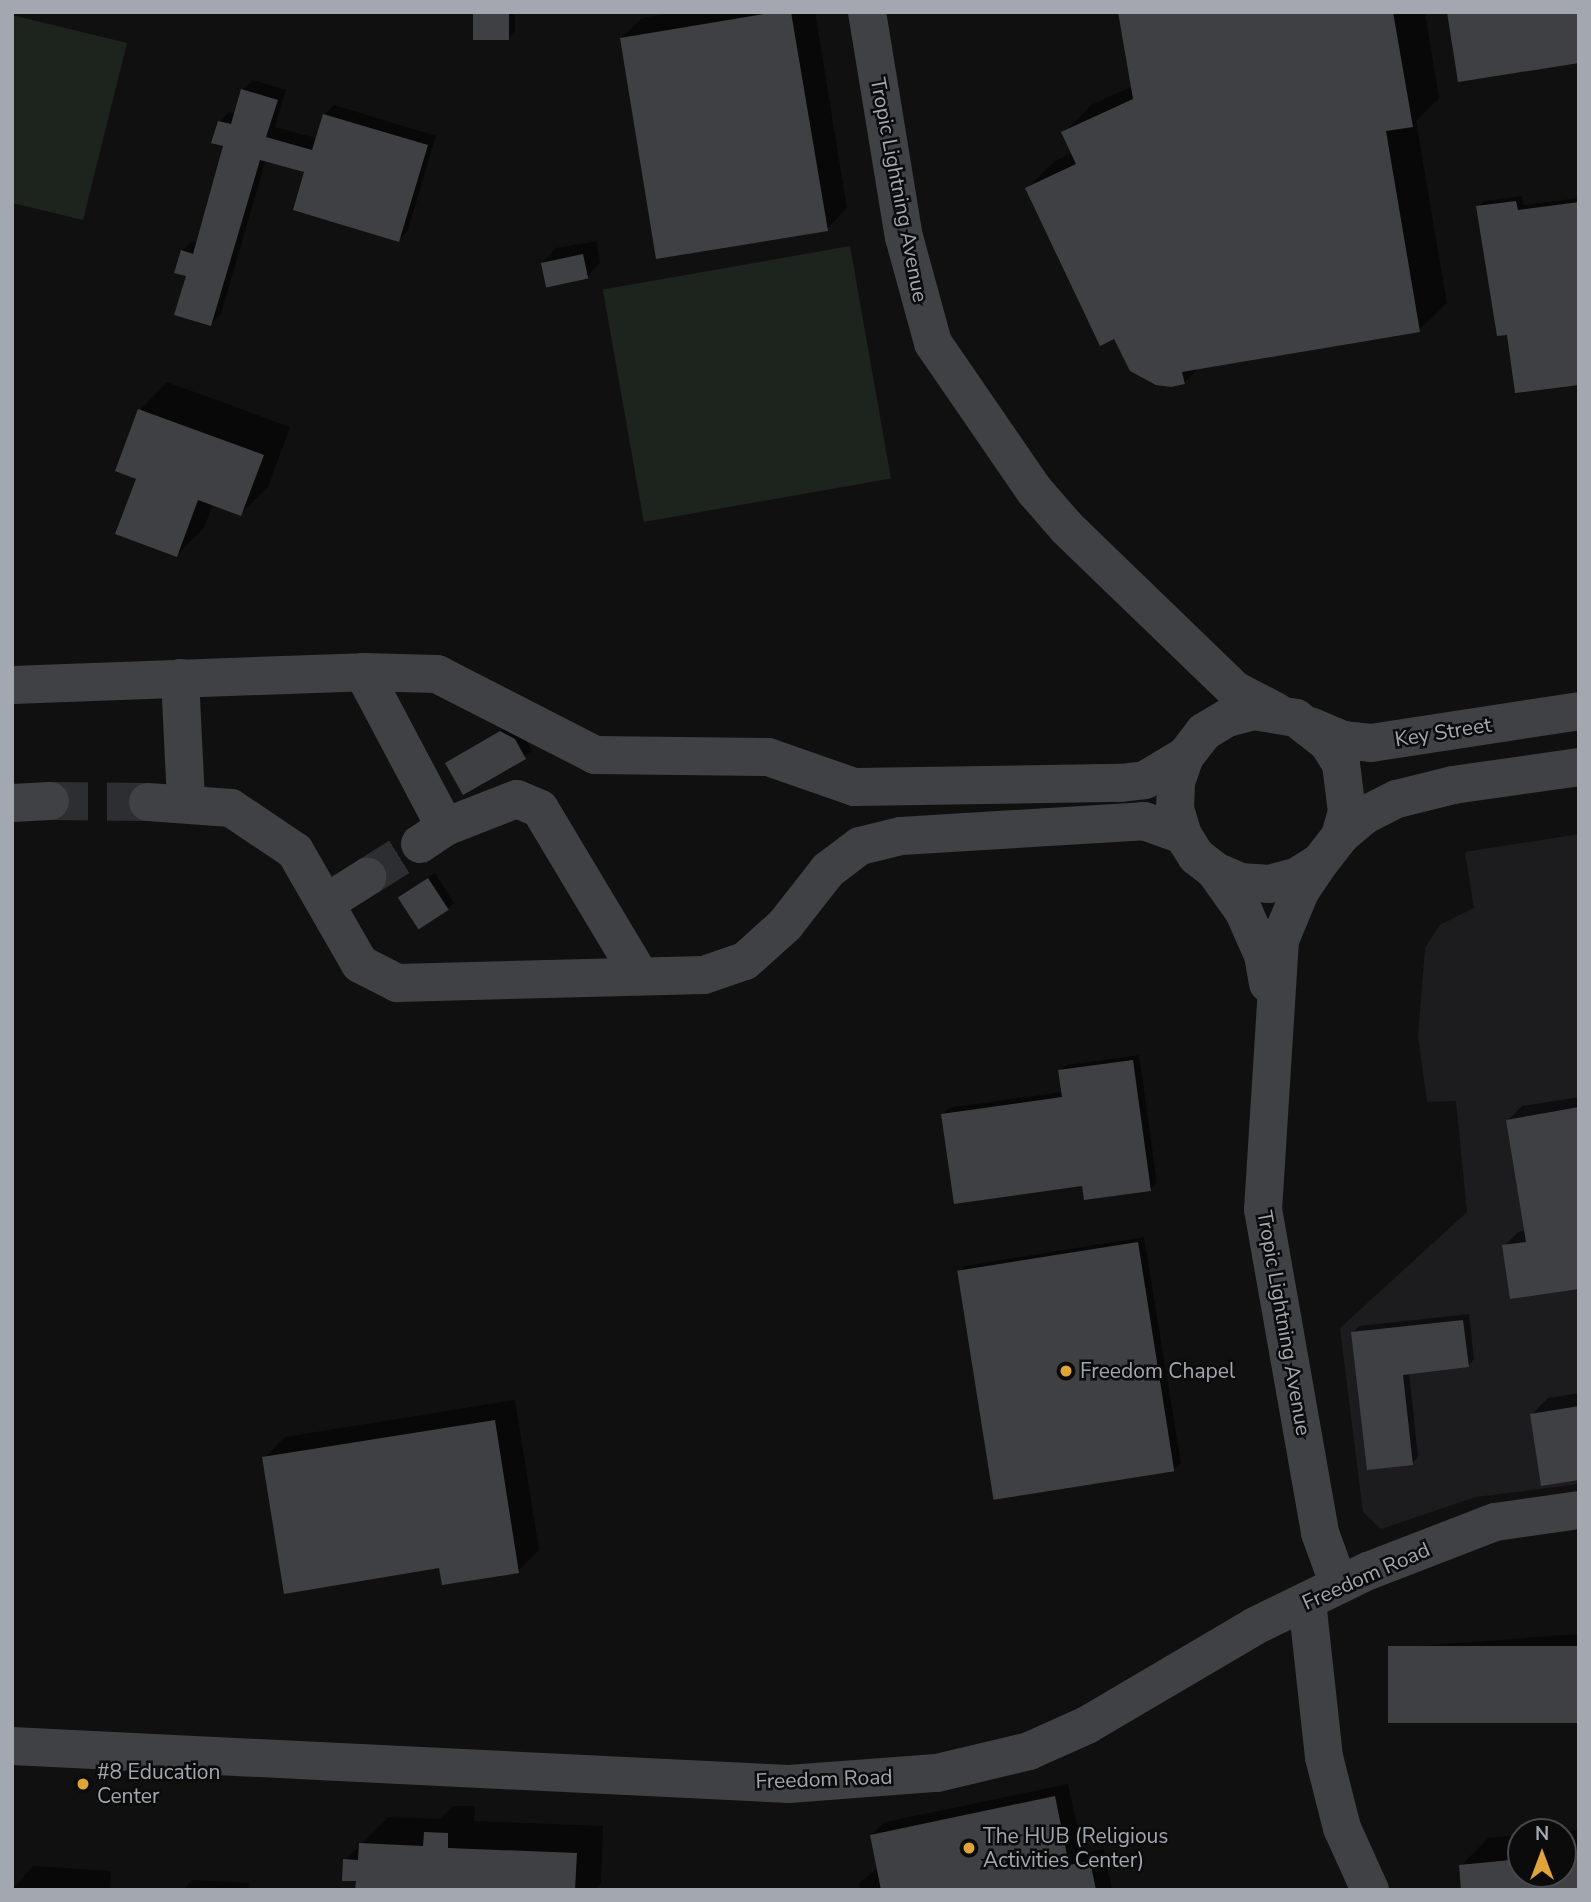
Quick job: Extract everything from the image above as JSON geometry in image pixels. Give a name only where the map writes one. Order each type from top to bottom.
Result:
[{"type":"street","name":"Tropic Lightning Avenue","points":[[867,12],[904,237],[933,343],[1034,490],[1067,528],[1235,690],[1295,720]]},
{"type":"street","points":[[1192,646],[1209,686],[1212,705],[1176,782],[1175,809],[1183,835],[1196,856],[1214,871],[1244,912],[1263,955],[1273,1014]]},
{"type":"street","points":[[363,672],[433,836],[517,799],[540,809],[640,976]]},
{"type":"street","points":[[12,685],[363,672],[437,674],[596,755],[768,757],[854,787],[1121,783],[1145,780],[1227,718],[1254,711],[1295,720],[1328,743],[1344,776],[1347,812],[1330,849],[1300,892],[1280,940],[1273,1014]]},
{"type":"street","points":[[180,678],[186,801]]},
{"type":"street","name":"Key Street","points":[[1295,720],[1343,740],[1371,743],[1579,711]]},
{"type":"street","points":[[1214,871],[1241,882],[1269,884],[1296,877],[1365,815],[1397,799],[1579,766]]},
{"type":"street","points":[[12,803],[50,801]]},
{"type":"street","points":[[148,802],[186,801],[231,808],[295,851],[360,964],[397,983],[704,975],[744,961],[785,925],[828,870],[860,846],[901,836],[1121,821],[1164,825],[1183,835]]},
{"type":"street","points":[[326,903],[367,877]]},
{"type":"street","name":"Tropic Lightning Avenue","points":[[1273,1014],[1263,1209],[1320,1533],[1324,1757],[1342,1828],[1370,1890]]},
{"type":"street","name":"Freedom Road","points":[[12,1746],[789,1784],[937,1773],[1029,1751],[1087,1725],[1323,1593],[1495,1522],[1579,1510]]},
{"type":"shaded area","points":[[12,15],[127,43],[83,220],[12,203]]},
{"type":"shaded area","points":[[850,246],[891,478],[644,522],[603,290]]},
{"type":"shaded area","points":[[1579,834],[1579,1484],[1476,1497],[1381,1529],[1363,1512],[1340,1328],[1467,1212],[1456,1101],[1427,1102],[1418,1036],[1425,948],[1440,925],[1474,908],[1465,852]]},
{"type":"building","points":[[473,12],[509,12],[509,40],[473,40]]},
{"type":"building","points":[[776,12],[791,12],[828,231],[656,259],[620,38]]},
{"type":"building","points":[[1118,12],[1393,12],[1413,127],[1386,131],[1420,332],[1182,372],[1185,384],[1171,387],[1156,385],[1130,371],[1114,339],[1100,346],[1025,188],[1076,164],[1061,132],[1133,99]]},
{"type":"building","points":[[1447,12],[1579,12],[1579,63],[1458,82]]},
{"type":"building","points":[[241,89],[278,100],[266,137],[312,150],[323,114],[428,145],[399,242],[293,210],[304,172],[260,160],[211,326],[174,315],[186,276],[174,273],[181,250],[193,254],[223,146],[211,143],[218,121],[231,124]]},
{"type":"building","points":[[1516,201],[1518,210],[1579,202],[1579,385],[1515,393],[1507,335],[1497,336],[1476,206]]},
{"type":"building","points":[[583,254],[588,278],[546,287],[541,263]]},
{"type":"building","points":[[138,409],[264,455],[241,516],[198,500],[177,557],[115,534],[136,479],[115,471]]},
{"type":"building","points":[[500,731],[515,739],[526,759],[463,795],[445,763]]},
{"type":"building","points":[[428,878],[449,910],[419,929],[398,898]]},
{"type":"building","points":[[1133,1060],[1151,1191],[1084,1200],[1082,1186],[954,1204],[941,1114],[1062,1097],[1058,1070]]},
{"type":"building","points":[[1579,1107],[1579,1289],[1510,1299],[1502,1245],[1526,1242],[1506,1120]]},
{"type":"building","name":"Freedom Chapel","points":[[1138,1242],[1174,1471],[994,1500],[957,1271]]},
{"type":"building","points":[[1463,1320],[1469,1367],[1403,1375],[1413,1465],[1367,1470],[1351,1332]]},
{"type":"building","points":[[1579,1406],[1579,1480],[1541,1486],[1530,1414]]},
{"type":"building","points":[[495,1420],[519,1573],[442,1585],[439,1568],[284,1594],[262,1457]]},
{"type":"building","points":[[1388,1646],[1579,1646],[1579,1723],[1388,1723]]},
{"type":"building","name":"The HUB (Religious Activities Center)","points":[[1055,1796],[1069,1865],[1090,1861],[1096,1890],[881,1890],[870,1835]]},
{"type":"building","points":[[424,1832],[448,1833],[448,1848],[577,1853],[575,1890],[355,1890],[356,1881],[342,1881],[343,1859],[358,1860],[359,1843],[423,1846]]},
{"type":"building","points":[[1577,1854],[1579,1890],[1461,1890],[1459,1865],[1507,1860],[1507,1888],[1577,1888]]},
{"type":"tunnel","points":[[50,801],[148,802]]},
{"type":"tunnel","points":[[367,877],[420,844]]},
{"type":"place","name":"Freedom Chapel","points":[[1066,1371]]},
{"type":"place","name":"#8 Education Center","points":[[83,1784]]},
{"type":"place","name":"The HUB (Religious Activities Center)","points":[[969,1848]]}]
